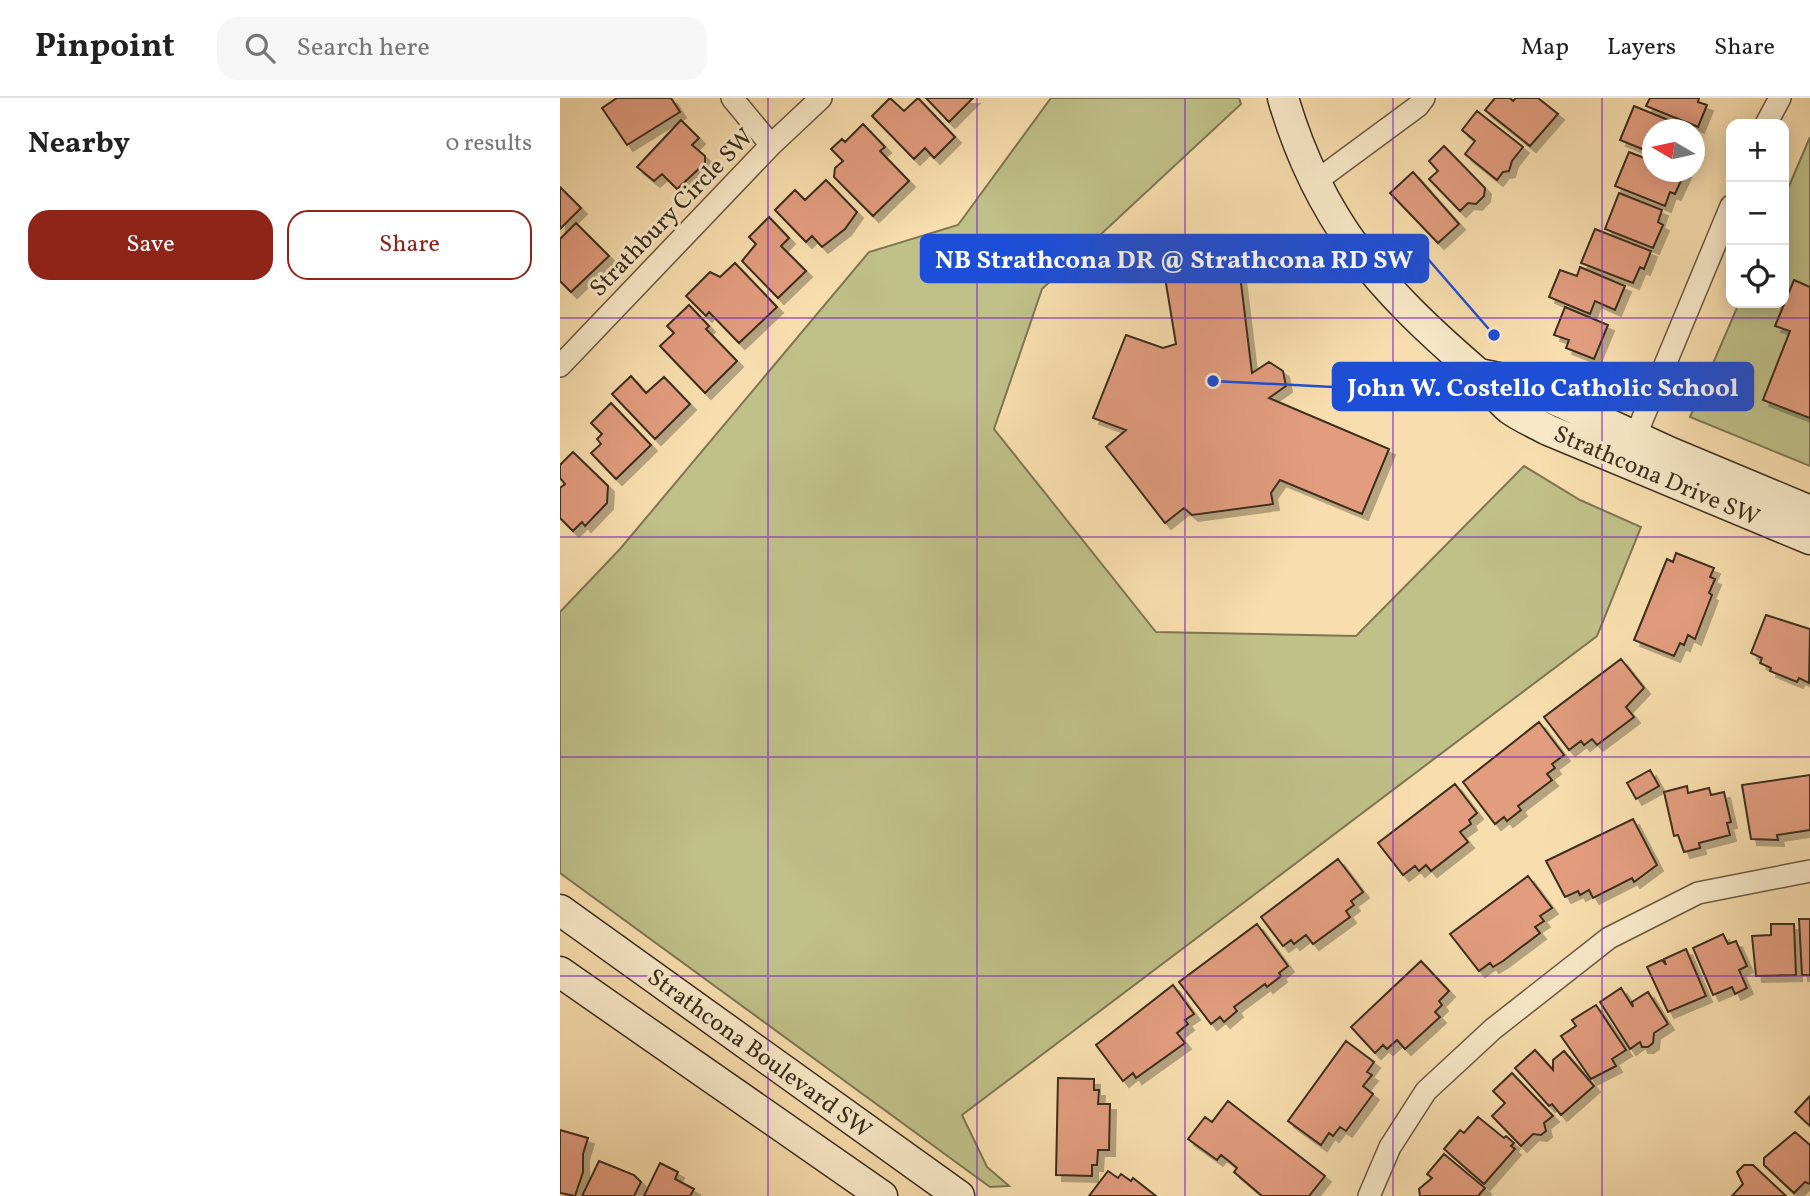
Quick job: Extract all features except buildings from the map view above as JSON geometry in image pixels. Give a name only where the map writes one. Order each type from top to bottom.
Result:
[{"type":"street","points":[[732,98],[771,145]]},
{"type":"street","name":"Strathbury Circle SW","points":[[563,355],[821,98]]},
{"type":"street","name":"Strathcona Drive SW","points":[[1283,98],[1315,181],[1349,240],[1392,295],[1479,374],[1509,408],[1548,430],[1630,449],[1810,510]]},
{"type":"street","points":[[1315,181],[1418,106],[1424,98]]},
{"type":"street","points":[[1769,119],[1780,98]]},
{"type":"street","points":[[1630,449],[1726,218]]},
{"type":"street","name":"Strathcona Drive SW","points":[[1630,449],[1810,539]]},
{"type":"street","points":[[1369,1196],[1390,1147],[1426,1091],[1493,1029],[1609,938],[1698,893],[1810,871]]},
{"type":"street","name":"Strathcona Boulevard SW","points":[[560,910],[959,1196]]},
{"type":"street","name":"Strathcona Boulevard SW","points":[[560,972],[882,1196]]},
{"type":"green space","points":[[1051,98],[1239,98],[1241,104],[1042,289],[994,429],[1156,632],[1356,636],[1524,466],[1580,500],[1641,527],[1597,636],[962,1115],[987,1167],[1009,1186],[990,1187],[560,873],[560,612],[620,549],[869,252],[958,225]]},
{"type":"green space","points":[[1810,137],[1810,466],[1690,417],[1737,308],[1789,308],[1789,186]]},
{"type":"place","name":"NB Strathcona DR @ Strathcona RD SW","points":[[1494,335]]},
{"type":"place","name":"John W. Costello Catholic School","points":[[1213,381]]}]
